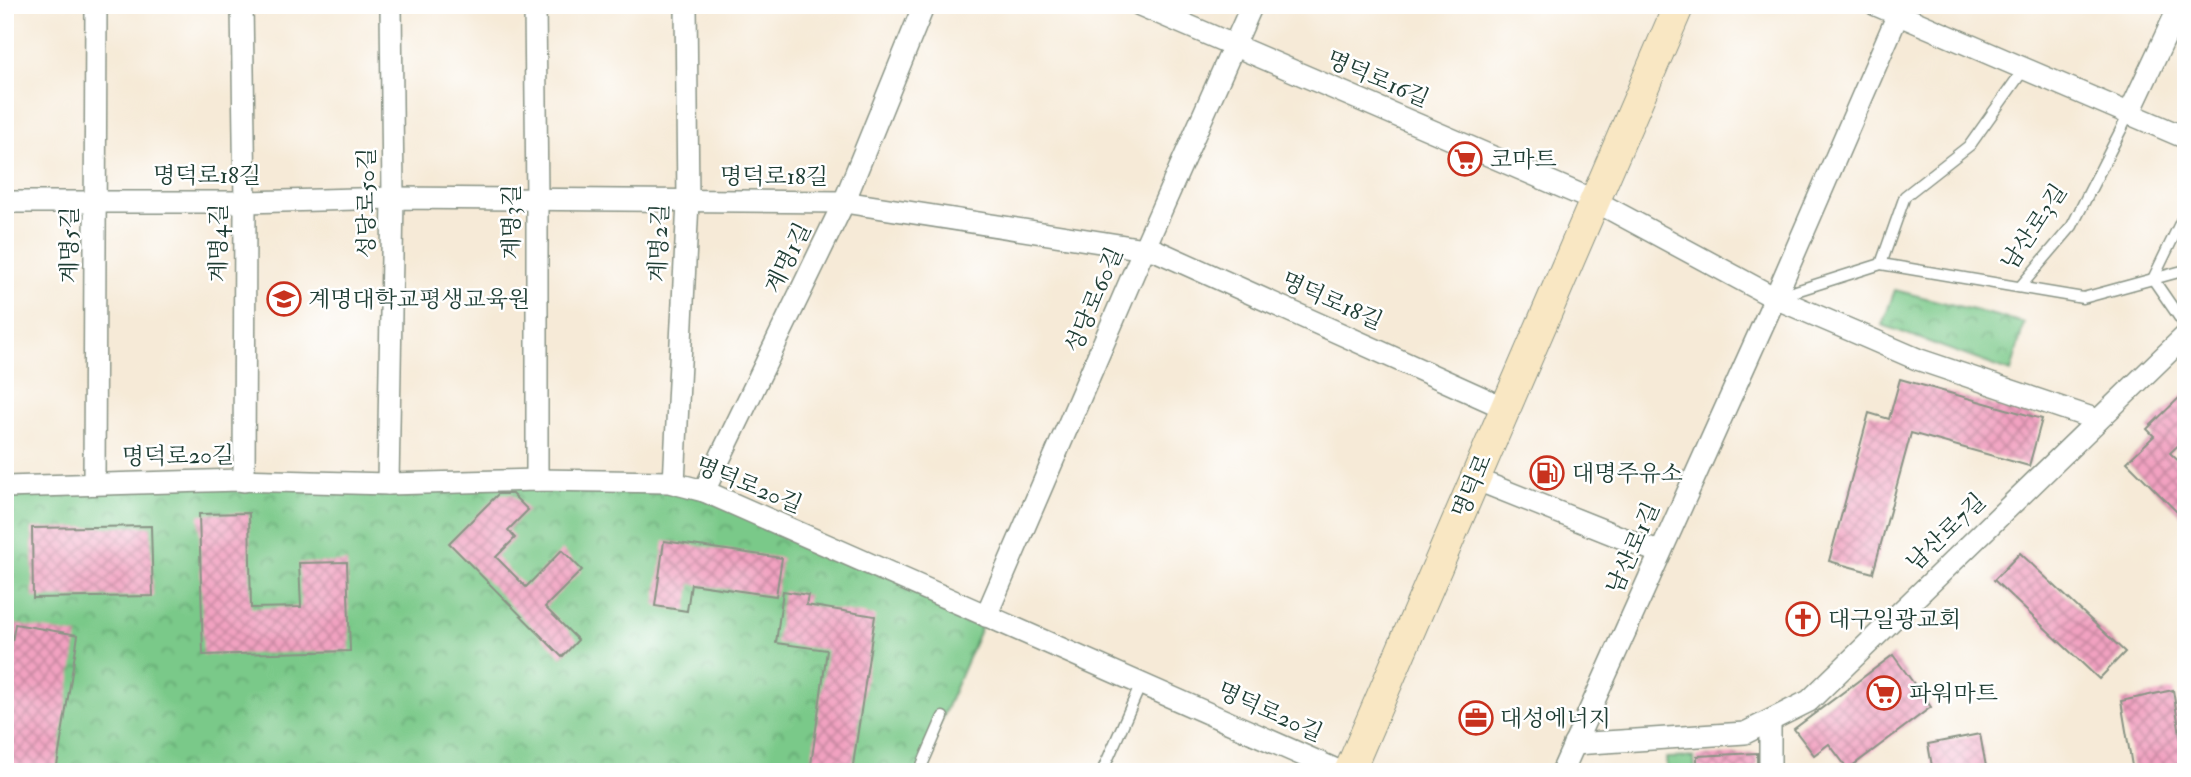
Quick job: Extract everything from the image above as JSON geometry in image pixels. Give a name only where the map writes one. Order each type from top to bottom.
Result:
[{"type":"main road","name":"명덕로","points":[[1349,772],[1679,5]]},
{"type":"street","name":"계명5길","points":[[94,484],[96,5]]},
{"type":"street","name":"계명4길","points":[[242,5],[245,202],[244,481]]},
{"type":"street","name":"성당로50길","points":[[388,484],[393,198],[391,5]]},
{"type":"street","name":"계명3길","points":[[535,5],[537,480]]},
{"type":"street","name":"계명2길","points":[[674,483],[688,202],[686,5]]},
{"type":"street","name":"계명1길","points":[[704,491],[844,202],[924,5]]},
{"type":"street","name":"명덕로16길","points":[[1140,5],[1595,201]]},
{"type":"street","name":"성당로60길","points":[[986,616],[1252,5]]},
{"type":"street","points":[[1876,5],[1900,10],[2024,69],[2186,138]]},
{"type":"street","points":[[2129,114],[2180,5]]},
{"type":"street","name":"남산로1길","points":[[1562,772],[1775,298],[1900,10]]},
{"type":"street","name":"명덕로18길","points":[[5,202],[245,202],[393,198],[844,202],[1157,251],[1505,408]]},
{"type":"street","points":[[1595,201],[1775,298],[1917,359],[2098,420]]},
{"type":"street","name":"남산로7길","points":[[1770,721],[1809,701],[2186,335]]},
{"type":"street","points":[[1475,479],[1660,553]]},
{"type":"street","name":"명덕로20길","points":[[5,486],[244,481],[388,484],[537,480],[674,483],[704,491],[1340,772]]},
{"type":"street","points":[[1574,744],[1745,733],[1770,721],[1770,772]]},
{"type":"lane","points":[[1881,264],[1905,196],[1970,145],[2024,69]]},
{"type":"lane","name":"남산로3길","points":[[2020,288],[2072,226],[2129,114]]},
{"type":"lane","points":[[2186,211],[2154,279],[2186,327]]},
{"type":"lane","points":[[1775,298],[1881,264],[2020,288]]},
{"type":"lane","name":"남산로3길","points":[[2020,288],[2083,298],[2186,270]]},
{"type":"lane","points":[[1102,772],[1141,684]]},
{"type":"lane","points":[[919,772],[943,717]]},
{"type":"green space","points":[[1895,290],[2024,323],[2011,372],[1882,325]]},
{"type":"green space","points":[[674,483],[986,616],[919,772],[5,772],[5,486]]},
{"type":"green space","points":[[1694,757],[1695,772],[1667,772],[1666,758]]},
{"type":"building","points":[[1900,379],[2042,419],[2029,466],[1911,433],[1873,573],[1829,561],[1869,413],[1889,419]]},
{"type":"building","points":[[2186,391],[2186,438],[2170,453],[2186,468],[2186,521],[2127,462],[2154,436],[2147,429]]},
{"type":"building","points":[[498,494],[512,494],[528,510],[508,530],[515,538],[496,557],[526,587],[562,550],[582,570],[545,607],[578,640],[562,657],[449,543]]},
{"type":"building","points":[[249,513],[251,608],[301,607],[299,563],[347,562],[350,651],[203,655],[199,514]]},
{"type":"building","points":[[151,526],[153,596],[33,598],[32,528]]},
{"type":"building","points":[[664,541],[782,558],[776,596],[691,584],[687,611],[655,606]]},
{"type":"building","points":[[2020,553],[2125,652],[2099,679],[1994,580]]},
{"type":"building","points":[[783,591],[808,595],[806,605],[875,616],[852,772],[810,772],[827,650],[776,643]]},
{"type":"building","points":[[15,624],[78,635],[56,772],[5,772],[5,683]]},
{"type":"building","points":[[1893,655],[1931,707],[1848,769],[1829,744],[1814,755],[1794,729]]},
{"type":"building","points":[[2173,690],[2186,772],[2133,772],[2121,701]]},
{"type":"building","points":[[1980,734],[1987,772],[1933,772],[1928,744]]},
{"type":"building","points":[[1757,753],[1757,772],[1697,772],[1697,756]]},
{"type":"place","name":"코마트","points":[[1465,159]]},
{"type":"place","name":"계명대학교평생교육원","points":[[284,299]]},
{"type":"place","name":"대명주유소","points":[[1547,473]]},
{"type":"place","name":"대구일광교회","points":[[1803,619]]},
{"type":"place","name":"파워마트","points":[[1884,693]]},
{"type":"place","name":"대성에너지","points":[[1476,718]]}]
